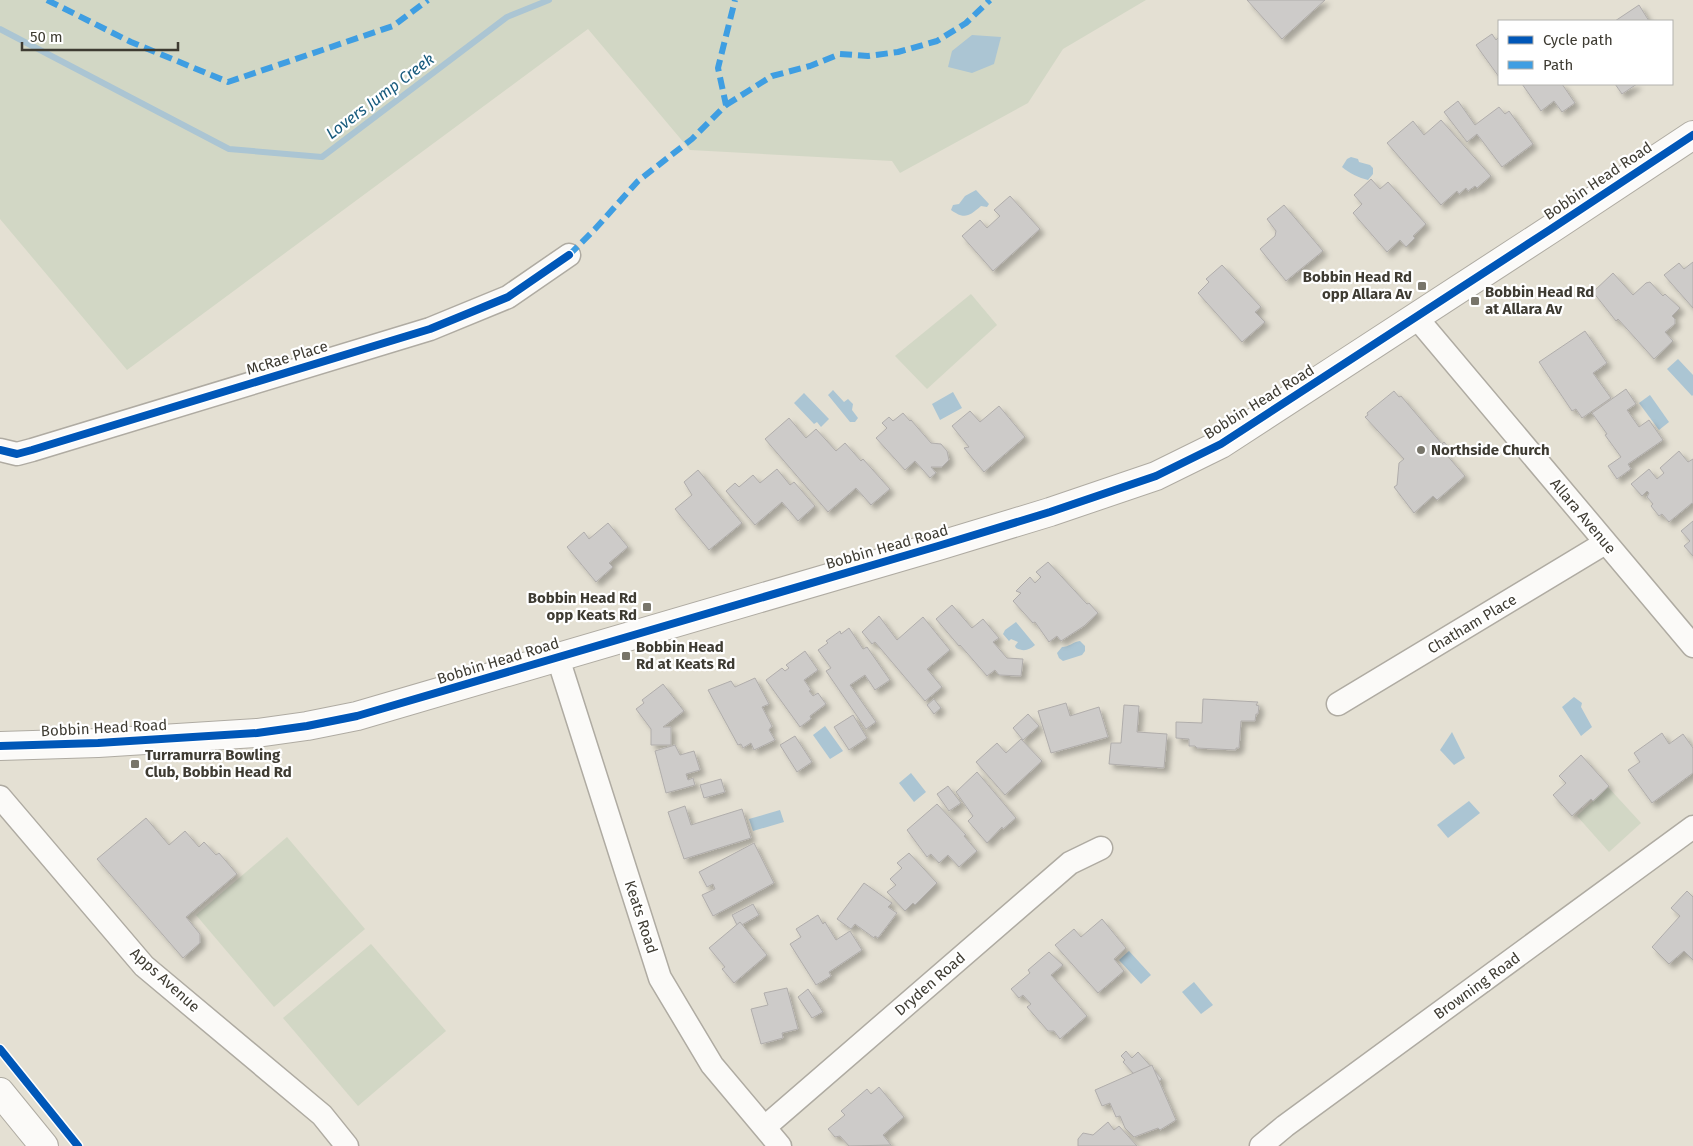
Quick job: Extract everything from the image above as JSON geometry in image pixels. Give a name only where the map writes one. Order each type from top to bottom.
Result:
[{"type":"main road","name":"Bobbin Head Road","points":[[0,746],[118,742],[257,733],[357,716],[938,546],[1050,512],[1156,476],[1221,444],[1693,135]]},
{"type":"main road","points":[[0,1092],[44,1146]]},
{"type":"street","name":"McRae Place","points":[[0,450],[17,454],[32,450],[430,329],[508,297],[569,255]]},
{"type":"street","name":"Allara Avenue","points":[[1416,317],[1693,646]]},
{"type":"street","name":"Chatham Place","points":[[1338,704],[1606,543]]},
{"type":"street","name":"Keats Road","points":[[558,658],[660,978],[712,1065],[780,1146]]},
{"type":"street","name":"Apps Avenue","points":[[0,797],[144,966],[322,1115],[347,1146]]},
{"type":"street","name":"Browning Road","points":[[1262,1146],[1285,1126],[1693,827]]},
{"type":"street","name":"Dryden Road","points":[[765,1128],[1070,862],[1101,848]]},
{"type":"green space","points":[[0,0],[1146,0],[1063,49],[1028,103],[900,173],[892,161],[690,150],[588,29],[127,370],[0,219]]},
{"type":"green space","points":[[971,294],[997,325],[927,389],[895,356]]},
{"type":"green space","points":[[1608,787],[1641,823],[1609,852],[1577,816]]},
{"type":"green space","points":[[287,837],[365,929],[274,1007],[196,915]]},
{"type":"green space","points":[[371,944],[446,1031],[358,1106],[283,1018]]},
{"type":"water","points":[[972,35],[1001,37],[994,64],[972,73],[948,67],[952,51]]},
{"type":"water","points":[[1351,157],[1373,168],[1373,174],[1368,180],[1354,175],[1342,167],[1347,159]]},
{"type":"water","points":[[976,190],[989,204],[987,207],[981,206],[967,216],[960,215],[951,210],[953,205],[959,204],[965,196]]},
{"type":"water","points":[[1678,359],[1693,375],[1692,396],[1667,369]]},
{"type":"water","points":[[833,390],[844,402],[848,399],[853,404],[852,410],[858,418],[855,422],[850,422],[828,395]]},
{"type":"water","points":[[953,392],[962,408],[940,420],[932,404]]},
{"type":"water","points":[[804,393],[829,419],[821,427],[817,422],[814,424],[794,403]]},
{"type":"water","points":[[1650,395],[1669,422],[1659,430],[1639,403]]},
{"type":"water","points":[[1016,622],[1035,645],[1031,648],[1024,650],[1016,648],[1015,646],[1018,642],[1011,639],[1009,641],[1003,634],[1005,630]]},
{"type":"water","points":[[1080,641],[1085,646],[1085,651],[1082,655],[1063,661],[1059,658],[1057,653],[1062,647]]},
{"type":"water","points":[[1574,697],[1582,703],[1581,707],[1592,727],[1581,736],[1562,707]]},
{"type":"water","points":[[825,726],[843,751],[830,759],[813,735]]},
{"type":"water","points":[[1452,732],[1465,758],[1454,765],[1440,750]]},
{"type":"water","points":[[911,773],[926,792],[914,802],[899,783]]},
{"type":"water","points":[[1469,801],[1480,813],[1448,838],[1437,825]]},
{"type":"water","points":[[780,810],[784,822],[753,831],[749,819]]},
{"type":"water","points":[[1129,951],[1151,975],[1141,984],[1119,960]]},
{"type":"water","points":[[1194,982],[1213,1005],[1201,1014],[1182,992]]},
{"type":"building","points":[[1247,0],[1325,0],[1282,39]]},
{"type":"building","points":[[1639,5],[1648,20],[1616,20]]},
{"type":"building","points":[[1492,34],[1496,40],[1498,38],[1498,76],[1476,45]]},
{"type":"building","points":[[1523,85],[1563,85],[1575,103],[1562,112],[1554,101],[1541,111]]},
{"type":"building","points":[[1616,85],[1636,85],[1622,94]]},
{"type":"building","points":[[1458,101],[1475,125],[1499,107],[1505,114],[1509,111],[1533,144],[1502,167],[1477,134],[1467,142],[1444,112]]},
{"type":"building","points":[[1441,120],[1491,176],[1477,188],[1475,186],[1468,191],[1466,188],[1459,194],[1457,191],[1441,205],[1387,143],[1413,121],[1424,135]]},
{"type":"building","points":[[1371,179],[1380,189],[1388,182],[1426,224],[1413,236],[1415,238],[1406,247],[1400,240],[1387,252],[1353,213],[1362,204],[1354,195]]},
{"type":"building","points":[[1010,196],[1040,229],[993,271],[962,236],[980,220],[987,228],[1000,216],[994,210]]},
{"type":"building","points":[[1284,205],[1323,251],[1286,281],[1260,249],[1275,236],[1276,231],[1267,219]]},
{"type":"building","points":[[1693,262],[1693,308],[1664,275],[1679,263],[1684,269]]},
{"type":"building","points":[[1222,265],[1261,307],[1255,312],[1265,322],[1242,342],[1198,293],[1209,282],[1206,279]]},
{"type":"building","points":[[1613,273],[1633,295],[1646,283],[1650,282],[1663,296],[1665,294],[1680,308],[1672,316],[1675,319],[1675,324],[1665,332],[1673,341],[1654,359],[1618,319],[1616,321],[1593,292]]},
{"type":"building","points":[[1585,331],[1607,363],[1593,373],[1611,398],[1582,418],[1576,409],[1572,411],[1539,362]]},
{"type":"building","points":[[1626,389],[1636,404],[1627,410],[1639,427],[1649,420],[1663,440],[1628,464],[1631,469],[1617,479],[1608,466],[1621,457],[1592,413]]},
{"type":"building","name":"Northside Church","points":[[1394,391],[1399,397],[1401,396],[1442,444],[1444,442],[1449,448],[1444,452],[1465,476],[1437,500],[1433,496],[1414,513],[1394,487],[1397,485],[1399,463],[1404,459],[1365,417],[1368,415],[1367,413]]},
{"type":"building","points":[[999,406],[1025,437],[984,472],[964,448],[969,447],[952,426],[970,411],[980,422]]},
{"type":"building","points":[[903,413],[931,443],[941,444],[947,451],[949,460],[942,467],[931,467],[936,473],[930,478],[915,461],[905,470],[876,438],[887,428],[882,423],[889,417],[893,421]]},
{"type":"building","points":[[789,418],[806,438],[816,429],[836,451],[845,443],[861,461],[863,459],[890,489],[871,505],[856,488],[828,512],[765,439]]},
{"type":"building","points":[[1679,451],[1688,462],[1693,459],[1693,504],[1669,522],[1662,514],[1659,516],[1651,506],[1653,504],[1647,497],[1649,493],[1647,491],[1642,496],[1631,484],[1649,469],[1657,479],[1664,473],[1660,468]]},
{"type":"building","points":[[777,469],[790,485],[794,482],[815,506],[798,521],[782,502],[755,525],[726,491],[735,483],[739,487],[753,475],[760,483]]},
{"type":"building","points":[[698,470],[742,523],[709,550],[675,509],[692,495],[684,482]]},
{"type":"building","points":[[1693,521],[1693,556],[1684,546],[1690,541],[1681,531]]},
{"type":"building","points":[[608,523],[628,547],[609,563],[613,567],[596,582],[567,547],[584,532],[589,539]]},
{"type":"building","points":[[1048,562],[1087,604],[1089,603],[1098,613],[1084,626],[1061,641],[1057,636],[1049,642],[1035,622],[1033,623],[1013,601],[1021,593],[1016,591],[1030,577],[1035,583],[1041,577],[1036,572]]},
{"type":"building","points":[[952,605],[972,628],[983,619],[999,638],[993,642],[1007,658],[1023,659],[1021,676],[999,675],[995,670],[987,676],[936,619]]},
{"type":"building","points":[[879,616],[897,640],[923,617],[950,650],[927,669],[942,687],[925,701],[875,642],[872,644],[862,632]]},
{"type":"building","points":[[849,628],[863,649],[867,647],[890,680],[875,690],[865,675],[850,685],[876,722],[866,729],[826,671],[831,668],[818,650],[828,643],[826,641],[840,631],[841,634]]},
{"type":"building","points":[[805,651],[818,670],[804,680],[813,696],[818,693],[826,704],[810,716],[811,719],[800,727],[766,680],[782,668],[785,671],[789,668],[786,665]]},
{"type":"building","points":[[755,678],[769,704],[762,707],[772,726],[769,730],[775,740],[754,750],[751,743],[743,748],[741,744],[738,745],[708,690],[731,681],[735,687]]},
{"type":"building","points":[[663,684],[684,711],[663,727],[671,727],[671,745],[651,745],[651,729],[636,709],[644,703],[642,700]]},
{"type":"building","points":[[934,699],[941,708],[934,714],[927,705]]},
{"type":"building","points":[[1203,699],[1258,702],[1256,705],[1259,706],[1258,714],[1256,714],[1255,721],[1241,721],[1239,748],[1236,748],[1236,750],[1197,748],[1189,746],[1189,739],[1176,738],[1176,722],[1202,723]]},
{"type":"building","points":[[1066,703],[1070,716],[1099,707],[1108,737],[1051,753],[1038,711]]},
{"type":"building","points":[[1124,705],[1139,706],[1137,732],[1167,734],[1164,768],[1109,764],[1111,743],[1121,743]]},
{"type":"building","points":[[1028,714],[1039,726],[1023,740],[1013,728]]},
{"type":"building","points":[[853,715],[867,738],[849,750],[834,727]]},
{"type":"building","points":[[1662,733],[1669,744],[1683,734],[1693,748],[1693,773],[1652,803],[1628,770],[1640,762],[1634,753]]},
{"type":"building","points":[[795,736],[812,762],[797,772],[780,745]]},
{"type":"building","points":[[1021,739],[1042,761],[1005,795],[976,762],[997,743],[1006,753]]},
{"type":"building","points":[[675,745],[680,755],[694,751],[700,770],[686,774],[688,780],[693,778],[695,785],[666,793],[655,751]]},
{"type":"building","points":[[1581,755],[1609,786],[1593,801],[1591,799],[1572,816],[1553,795],[1566,783],[1559,776]]},
{"type":"building","points":[[977,772],[1016,818],[1003,829],[1002,827],[987,843],[968,821],[973,816],[956,792]]},
{"type":"building","points":[[721,779],[725,792],[704,798],[700,785]]},
{"type":"building","points":[[948,786],[961,803],[949,811],[937,794]]},
{"type":"building","points":[[937,804],[966,835],[964,836],[977,851],[959,867],[948,855],[939,863],[931,854],[927,857],[907,830]]},
{"type":"building","points":[[685,806],[691,825],[742,809],[751,838],[684,859],[668,812]]},
{"type":"building","points":[[146,818],[169,845],[185,831],[199,847],[204,842],[216,855],[219,853],[237,874],[186,917],[200,934],[200,943],[183,958],[97,859]]},
{"type":"building","points":[[754,843],[774,883],[713,916],[702,895],[715,889],[713,884],[707,887],[699,872]]},
{"type":"building","points":[[909,853],[937,883],[915,905],[913,903],[905,911],[887,892],[896,885],[890,879],[902,868],[897,863]]},
{"type":"building","points":[[864,883],[892,903],[888,907],[897,913],[878,938],[875,936],[874,938],[855,924],[851,929],[837,919]]},
{"type":"building","points":[[1687,891],[1693,897],[1693,960],[1684,951],[1669,964],[1652,947],[1680,916],[1671,908]]},
{"type":"building","points":[[753,904],[759,915],[738,927],[732,915]]},
{"type":"building","points":[[818,915],[823,924],[825,922],[836,940],[850,931],[862,950],[829,972],[831,976],[816,985],[790,944],[801,937],[796,929]]},
{"type":"building","points":[[1102,919],[1126,948],[1114,959],[1124,971],[1098,993],[1055,945],[1074,929],[1081,937]]},
{"type":"building","points":[[740,922],[767,955],[734,983],[722,969],[725,967],[709,948]]},
{"type":"building","points":[[1049,952],[1063,965],[1051,975],[1087,1016],[1060,1039],[1054,1031],[1048,1031],[1027,1007],[1031,1004],[1023,995],[1019,998],[1011,989],[1030,973],[1028,970]]},
{"type":"building","points":[[787,988],[798,1029],[782,1033],[783,1038],[761,1044],[751,1009],[768,1005],[764,993]]},
{"type":"building","points":[[808,989],[823,1012],[812,1018],[798,997]]},
{"type":"building","points":[[1126,1051],[1132,1058],[1138,1052],[1162,1079],[1152,1087],[1148,1082],[1144,1085],[1123,1062],[1125,1060],[1121,1056]]},
{"type":"building","points":[[1152,1065],[1176,1120],[1160,1130],[1158,1128],[1134,1137],[1125,1128],[1120,1116],[1116,1117],[1110,1103],[1102,1106],[1095,1090]]},
{"type":"building","points":[[879,1087],[904,1117],[883,1135],[891,1145],[849,1146],[840,1136],[835,1137],[828,1129],[845,1115],[841,1111],[867,1089],[871,1094]]},
{"type":"building","points":[[1108,1122],[1114,1130],[1119,1126],[1137,1146],[1078,1146],[1078,1139],[1083,1133],[1093,1135]]},
{"type":"waterway","name":"Lovers Jump Creek","points":[[0,29],[229,149],[322,157],[507,17],[549,0]]},
{"type":"marked path","points":[[47,0],[131,42],[228,82],[393,26],[428,0]]},
{"type":"marked path","points":[[569,255],[638,181],[692,139],[726,105],[718,68],[735,0]]},
{"type":"marked path","points":[[726,105],[772,76],[810,66],[840,54],[868,56],[898,52],[937,41],[966,23],[990,0]]},
{"type":"cycle path","points":[[0,746],[98,743],[257,733],[357,716],[938,546],[1050,512],[1156,476],[1221,444],[1693,135]]},
{"type":"cycle path","points":[[0,450],[17,454],[32,450],[430,329],[508,297],[569,255]]},
{"type":"cycle path","points":[[0,1049],[78,1146]]},
{"type":"place","name":"Bobbin Head Rd opp Allara Av","points":[[1422,286]]},
{"type":"place","name":"Bobbin Head Rd at Allara Av","points":[[1475,301]]},
{"type":"place","name":"Northside Church","points":[[1421,450]]},
{"type":"place","name":"Bobbin Head Rd opp Keats Rd","points":[[647,607]]},
{"type":"place","name":"Bobbin Head Rd at Keats Rd","points":[[626,656]]},
{"type":"place","name":"Turramurra Bowling Club, Bobbin Head Rd","points":[[135,764]]}]
